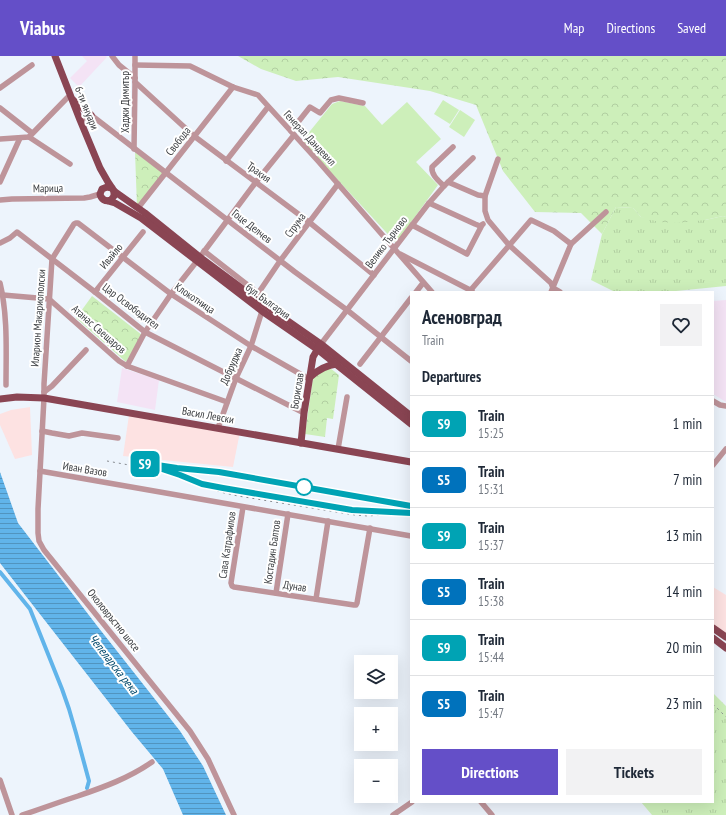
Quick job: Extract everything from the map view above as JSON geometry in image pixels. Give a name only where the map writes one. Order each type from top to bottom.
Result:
[{"type":"main road","name":"6-ти януари","points":[[55,56],[70,99],[100,168]]},
{"type":"main road","points":[[70,99],[91,115]]},
{"type":"main road","points":[[100,168],[113,190],[114,196],[111,200],[107,201],[102,199],[101,191],[103,184],[100,168]]},
{"type":"main road","points":[[101,191],[107,187],[113,190]]},
{"type":"main road","name":"бул. България","points":[[113,190],[200,256],[256,296],[410,415]]},
{"type":"main road","name":"бул. България","points":[[107,201],[141,218],[200,256],[262,311],[319,346],[337,364],[410,423]]},
{"type":"main road","name":"Борислав","points":[[301,442],[313,357],[319,346]]},
{"type":"main road","points":[[310,378],[323,368],[331,364],[337,364]]},
{"type":"main road","name":"Васил Левски","points":[[0,399],[44,395],[218,428],[410,462]]},
{"type":"main road","points":[[714,629],[726,637]]},
{"type":"main road","points":[[714,639],[726,648]]},
{"type":"street","name":"Тракия","points":[[112,56],[119,65],[194,136],[309,222],[374,275]]},
{"type":"street","name":"Хаджи Димитър","points":[[134,149],[135,56]]},
{"type":"street","points":[[0,88],[32,65]]},
{"type":"street","name":"Генерал Дандевил","points":[[135,65],[190,66],[233,87],[258,96],[293,133],[431,291]]},
{"type":"street","name":"Свобода","points":[[138,208],[233,87]]},
{"type":"street","points":[[127,366],[146,332],[171,294],[293,133],[310,108],[320,113],[331,100],[339,98],[363,102]]},
{"type":"street","points":[[0,138],[20,138],[31,135],[70,99]]},
{"type":"street","points":[[226,161],[268,107]]},
{"type":"street","points":[[0,108],[31,135],[70,164]]},
{"type":"street","points":[[80,120],[91,115]]},
{"type":"street","name":"Гоце Делчев","points":[[91,115],[410,359]]},
{"type":"street","points":[[0,182],[20,138]]},
{"type":"street","points":[[453,147],[432,167],[432,172],[437,179],[446,184],[485,196]]},
{"type":"street","name":"Велико Търново","points":[[319,346],[374,275],[396,250],[412,225],[429,203],[473,158]]},
{"type":"street","points":[[498,159],[485,196],[485,210],[488,220],[509,244],[551,283],[552,290]]},
{"type":"street","name":"Струма","points":[[256,296],[280,261],[338,184]]},
{"type":"street","points":[[84,198],[90,197],[101,191]]},
{"type":"street","points":[[84,198],[107,201]]},
{"type":"street","name":"Марица","points":[[1,199],[84,198]]},
{"type":"street","points":[[429,203],[475,224],[480,226],[482,225]]},
{"type":"street","points":[[552,290],[571,244],[606,212]]},
{"type":"street","points":[[412,225],[468,254],[482,225],[488,220]]},
{"type":"street","points":[[396,250],[471,291],[509,244],[532,220],[554,231],[571,244]]},
{"type":"street","name":"Клокотница","points":[[76,223],[171,294],[251,346],[310,378]]},
{"type":"street","name":"Иларион Макариополски","points":[[44,395],[44,374],[52,258],[76,223]]},
{"type":"street","name":"Цар Освободител","points":[[0,243],[10,238],[16,232],[52,258],[146,332],[304,413]]},
{"type":"street","name":"Ивайло","points":[[95,292],[142,232]]},
{"type":"street","points":[[413,270],[413,266],[415,264],[420,264]]},
{"type":"street","points":[[0,283],[3,295],[5,319],[6,386]]},
{"type":"street","points":[[417,291],[423,283]]},
{"type":"street","points":[[3,295],[49,299]]},
{"type":"street","name":"Атанас Свещаров","points":[[49,299],[119,361],[127,366],[227,402]]},
{"type":"street","points":[[360,364],[410,299]]},
{"type":"street","name":"Добруджа","points":[[218,428],[236,378],[251,346],[262,311]]},
{"type":"street","points":[[44,395],[86,350]]},
{"type":"street","name":"Околовръстно шосе","points":[[44,395],[38,509],[38,533],[44,550],[190,731],[208,759],[234,815]]},
{"type":"street","points":[[338,449],[347,396]]},
{"type":"street","points":[[714,402],[726,406]]},
{"type":"street","points":[[42,431],[69,436],[82,433],[118,438]]},
{"type":"street","points":[[714,464],[726,449]]},
{"type":"street","name":"Иван Вазов","points":[[40,471],[410,536]]},
{"type":"street","name":"Сава Катрафилов","points":[[232,586],[243,507]]},
{"type":"street","name":"Костадин Балтов","points":[[276,593],[288,514]]},
{"type":"street","points":[[316,599],[328,521]]},
{"type":"street","name":"Дунав","points":[[232,586],[356,605],[370,528]]},
{"type":"street","points":[[22,815],[124,779],[152,762]]},
{"type":"street","points":[[1,783],[12,815]]},
{"type":"street","points":[[393,815],[411,803]]},
{"type":"street","points":[[482,803],[492,815]]},
{"type":"shaded area","points":[[82,56],[107,57],[79,87],[70,78],[87,61]]},
{"type":"shaded area","points":[[726,300],[726,402],[714,395],[714,301]]},
{"type":"shaded area","points":[[122,368],[159,380],[155,410],[117,402]]},
{"type":"shaded area","points":[[30,407],[32,455],[15,459],[0,425],[0,414],[11,410]]},
{"type":"shaded area","points":[[129,415],[240,432],[233,467],[123,456]]},
{"type":"shaded area","points":[[714,588],[726,595],[726,633],[714,625]]},
{"type":"green space","points":[[238,56],[726,56],[726,217],[723,216],[705,220],[677,223],[659,222],[641,217],[633,208],[616,207],[602,234],[581,213],[535,212],[503,171],[476,105],[430,91],[338,77],[296,81],[261,69]]},
{"type":"green space","points":[[443,100],[459,110],[450,124],[434,114]]},
{"type":"green space","points":[[340,101],[365,106],[382,125],[407,102],[441,139],[416,162],[438,185],[396,243],[302,141],[332,104]]},
{"type":"green space","points":[[460,110],[475,120],[464,137],[449,127]]},
{"type":"green space","points":[[135,152],[163,173],[137,207]]},
{"type":"green space","points":[[616,207],[633,208],[641,217],[705,220],[723,216],[726,217],[726,286],[676,291],[613,291],[591,280],[602,234]]},
{"type":"green space","points":[[92,296],[142,335],[126,362],[76,318]]},
{"type":"green space","points":[[330,368],[339,375],[333,419],[327,418],[325,437],[305,434],[313,378]]},
{"type":"green space","points":[[714,694],[726,706],[726,815],[652,815],[642,803],[714,803]]},
{"type":"water","name":"Чепеларска река","points":[[0,472],[18,523],[180,731],[203,766],[226,815],[183,815],[163,769],[132,732],[0,563]]},
{"type":"waterway","points":[[0,572],[30,609],[69,709],[89,781],[87,788]]},
{"type":"railway","points":[[107,461],[151,469]]},
{"type":"railway","points":[[144,463],[219,473],[410,506]]},
{"type":"railway","points":[[167,471],[220,492],[238,496],[355,515],[368,516],[404,513]]},
{"type":"railway","points":[[714,705],[726,717]]},
{"type":"train","name":"S9","points":[[410,506],[219,472],[144,463],[202,484],[223,488],[352,510],[410,513]]}]
